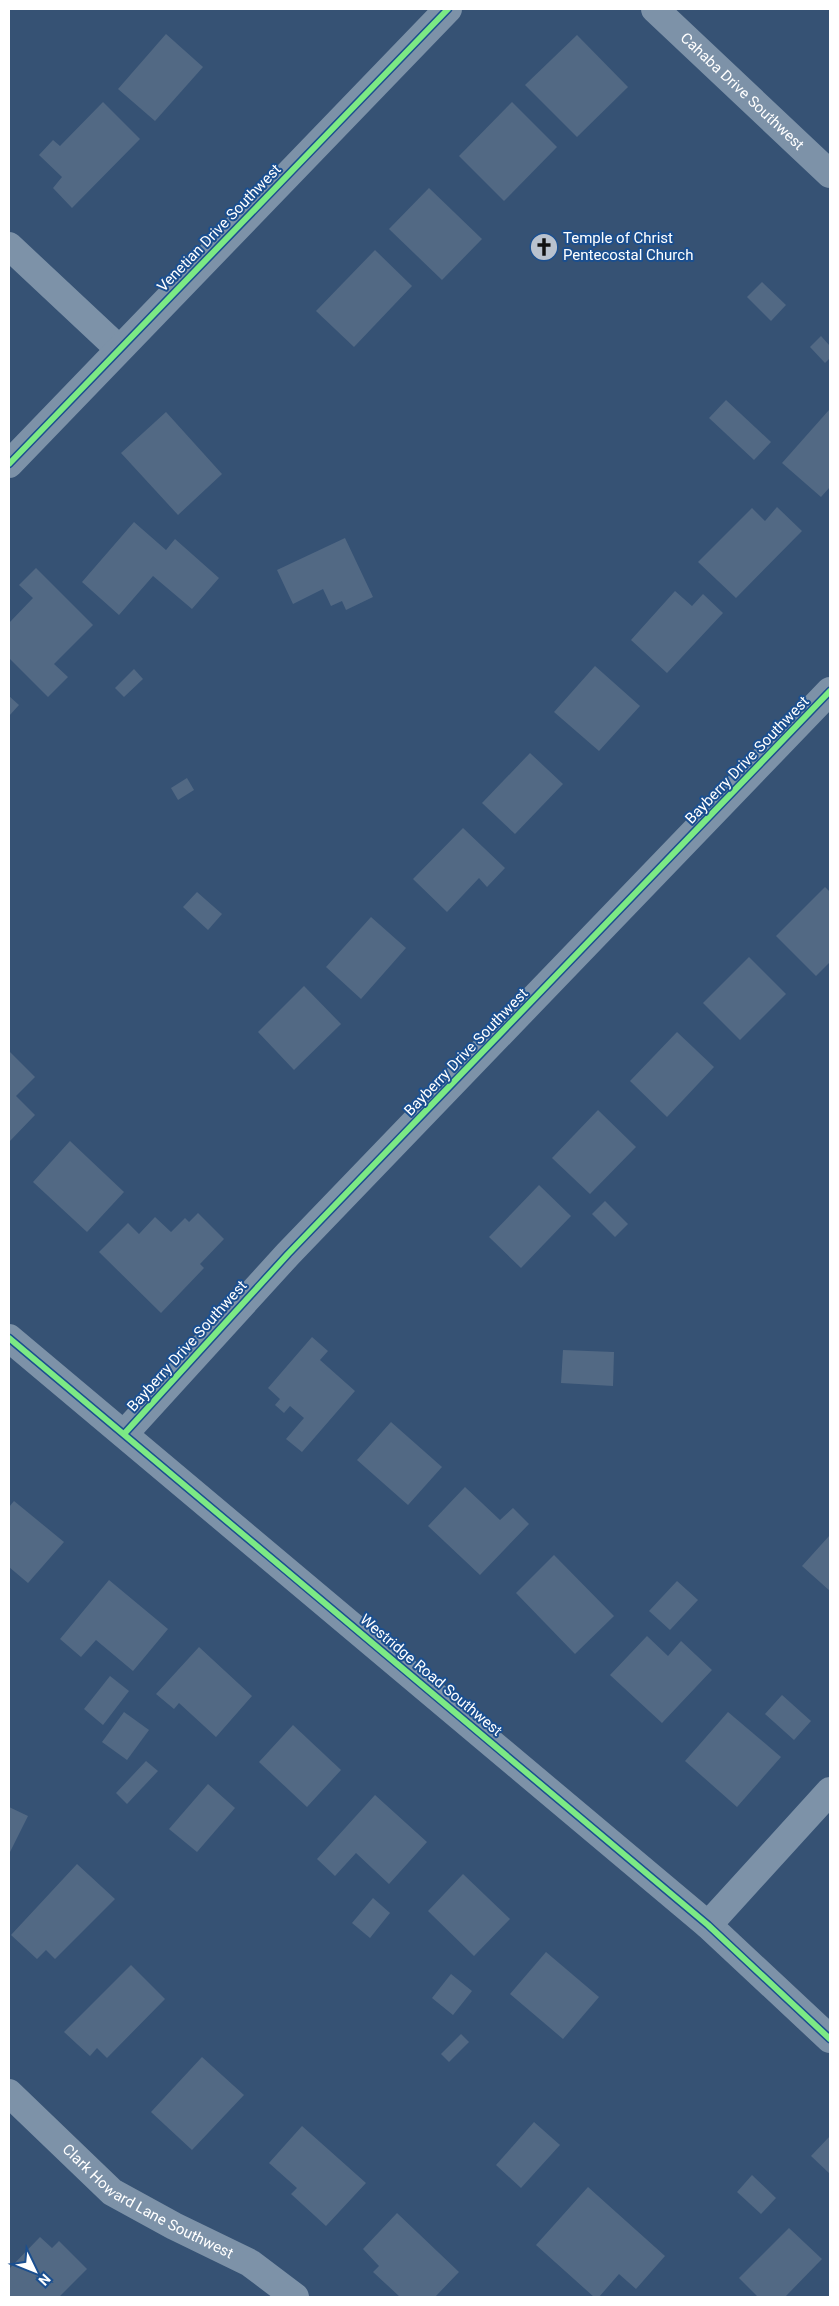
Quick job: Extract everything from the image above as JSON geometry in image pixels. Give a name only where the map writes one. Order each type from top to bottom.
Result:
[{"type":"street","name":"Venetian Drive Southwest","points":[[9,464],[448,9]]},
{"type":"street","name":"Cahaba Drive Southwest","points":[[655,9],[830,174]]},
{"type":"street","points":[[9,246],[119,349]]},
{"type":"street","name":"Bayberry Drive Southwest","points":[[124,1434],[288,1254],[830,691]]},
{"type":"street","name":"Westridge Road Southwest","points":[[9,1338],[708,1925],[830,2039]]},
{"type":"street","points":[[708,1925],[830,1791]]},
{"type":"street","name":"Clark Howard Lane Southwest","points":[[9,2093],[112,2192],[174,2226],[250,2263],[295,2297]]},
{"type":"building","points":[[166,34],[203,67],[155,121],[118,89]]},
{"type":"building","points":[[577,35],[628,87],[577,137],[525,85]]},
{"type":"building","points":[[103,102],[140,139],[72,208],[53,188],[62,177],[39,155],[53,140],[60,146]]},
{"type":"building","points":[[512,102],[557,147],[504,201],[459,156]]},
{"type":"building","points":[[429,188],[482,239],[442,280],[389,229]]},
{"type":"building","points":[[375,250],[412,286],[354,347],[316,311]]},
{"type":"building","points":[[762,282],[786,305],[771,321],[747,297]]},
{"type":"building","points":[[821,336],[830,346],[830,358],[825,363],[810,347]]},
{"type":"building","points":[[726,400],[771,442],[754,460],[709,418]]},
{"type":"building","points":[[829,410],[830,487],[821,497],[782,463]]},
{"type":"building","points":[[166,412],[222,474],[178,515],[121,453]]},
{"type":"building","points":[[777,507],[802,531],[736,598],[698,562],[752,508],[765,521]]},
{"type":"building","points":[[134,522],[166,550],[175,539],[219,578],[192,609],[153,576],[119,615],[82,582]]},
{"type":"building","points":[[345,538],[373,597],[346,610],[342,601],[331,606],[323,589],[293,604],[277,570]]},
{"type":"building","points":[[36,568],[93,625],[54,664],[68,677],[48,697],[9,658],[9,623],[33,598],[19,585]]},
{"type":"building","points":[[675,591],[692,606],[703,594],[723,613],[667,673],[631,640]]},
{"type":"building","points":[[595,666],[640,706],[599,751],[554,712]]},
{"type":"building","points":[[134,669],[143,679],[124,697],[115,688]]},
{"type":"building","points":[[9,696],[19,705],[9,716]]},
{"type":"building","points":[[530,753],[563,784],[515,834],[482,803]]},
{"type":"building","points":[[187,778],[194,790],[178,800],[171,788]]},
{"type":"building","points":[[463,828],[505,868],[487,887],[479,878],[447,912],[413,879]]},
{"type":"building","points":[[825,887],[830,892],[830,962],[816,976],[776,936]]},
{"type":"building","points":[[197,892],[222,914],[208,930],[183,907]]},
{"type":"building","points":[[371,917],[406,948],[361,999],[326,967]]},
{"type":"building","points":[[749,957],[786,994],[740,1040],[703,1003]]},
{"type":"building","points":[[304,986],[341,1024],[294,1070],[258,1032]]},
{"type":"building","points":[[677,1032],[714,1067],[667,1117],[630,1081]]},
{"type":"building","points":[[9,1051],[35,1077],[16,1096],[35,1115],[9,1142]]},
{"type":"building","points":[[598,1110],[636,1147],[590,1194],[552,1158]]},
{"type":"building","points":[[70,1141],[124,1192],[87,1232],[33,1182]]},
{"type":"building","points":[[539,1185],[571,1216],[521,1268],[489,1237]]},
{"type":"building","points":[[605,1201],[628,1224],[615,1237],[592,1214]]},
{"type":"building","points":[[198,1213],[224,1239],[200,1264],[204,1268],[161,1313],[99,1252],[128,1223],[139,1234],[155,1217],[171,1232],[185,1218],[189,1222]]},
{"type":"building","points":[[312,1337],[328,1351],[320,1360],[355,1391],[302,1452],[286,1439],[304,1418],[290,1406],[284,1413],[275,1405],[280,1399],[268,1388]]},
{"type":"building","points":[[563,1350],[614,1352],[613,1386],[561,1383]]},
{"type":"building","points":[[391,1422],[442,1467],[408,1505],[357,1460]]},
{"type":"building","points":[[465,1487],[500,1520],[513,1508],[529,1524],[480,1575],[428,1526]]},
{"type":"building","points":[[14,1501],[64,1542],[28,1583],[9,1567],[9,1507]]},
{"type":"building","points":[[830,1535],[830,1591],[802,1566]]},
{"type":"building","points":[[554,1555],[614,1616],[575,1654],[516,1593]]},
{"type":"building","points":[[109,1580],[168,1629],[133,1671],[96,1640],[81,1657],[60,1639]]},
{"type":"building","points":[[677,1581],[698,1600],[670,1630],[649,1611]]},
{"type":"building","points":[[647,1636],[668,1656],[681,1641],[712,1670],[662,1723],[610,1675]]},
{"type":"building","points":[[199,1647],[252,1696],[216,1737],[179,1703],[174,1709],[156,1694]]},
{"type":"building","points":[[110,1676],[129,1691],[103,1725],[84,1709]]},
{"type":"building","points":[[782,1695],[811,1721],[794,1740],[765,1714]]},
{"type":"building","points":[[124,1712],[149,1730],[127,1760],[102,1742]]},
{"type":"building","points":[[728,1712],[781,1757],[737,1807],[685,1761]]},
{"type":"building","points":[[293,1725],[341,1770],[307,1807],[259,1762]]},
{"type":"building","points":[[146,1761],[158,1771],[127,1804],[116,1793]]},
{"type":"building","points":[[208,1784],[235,1808],[197,1852],[169,1829]]},
{"type":"building","points":[[375,1795],[427,1842],[389,1884],[356,1853],[335,1876],[317,1859]]},
{"type":"building","points":[[9,1807],[28,1816],[9,1854]]},
{"type":"building","points":[[77,1864],[115,1899],[55,1959],[46,1950],[37,1959],[11,1935]]},
{"type":"building","points":[[463,1874],[510,1919],[474,1956],[428,1911]]},
{"type":"building","points":[[373,1898],[390,1913],[370,1938],[352,1923]]},
{"type":"building","points":[[546,1952],[599,1997],[563,2039],[510,1994]]},
{"type":"building","points":[[131,1965],[165,1999],[107,2058],[97,2048],[90,2056],[64,2032]]},
{"type":"building","points":[[451,1974],[472,1991],[453,2015],[432,1998]]},
{"type":"building","points":[[461,2034],[469,2042],[449,2062],[441,2054]]},
{"type":"building","points":[[202,2057],[244,2095],[192,2150],[151,2112]]},
{"type":"building","points":[[534,2122],[560,2145],[521,2188],[496,2165]]},
{"type":"building","points":[[302,2126],[366,2183],[326,2226],[291,2194],[297,2188],[269,2163]]},
{"type":"building","points":[[830,2136],[830,2174],[811,2156]]},
{"type":"building","points":[[752,2175],[776,2198],[761,2214],[737,2192]]},
{"type":"building","points":[[588,2187],[665,2256],[636,2289],[619,2274],[599,2297],[594,2297],[536,2245]]},
{"type":"building","points":[[397,2213],[459,2272],[435,2297],[400,2297],[373,2272],[379,2266],[363,2249]]},
{"type":"building","points":[[789,2228],[822,2259],[785,2297],[758,2297],[739,2278]]},
{"type":"building","points":[[40,2237],[52,2248],[59,2241],[87,2269],[59,2297],[9,2297],[9,2269]]},
{"type":"cycle path","points":[[9,464],[448,9]]},
{"type":"cycle path","points":[[124,1434],[288,1254],[830,691]]},
{"type":"cycle path","points":[[9,1338],[708,1925],[830,2039]]},
{"type":"place","name":"Temple of Christ Pentecostal Church","points":[[544,247]]}]
